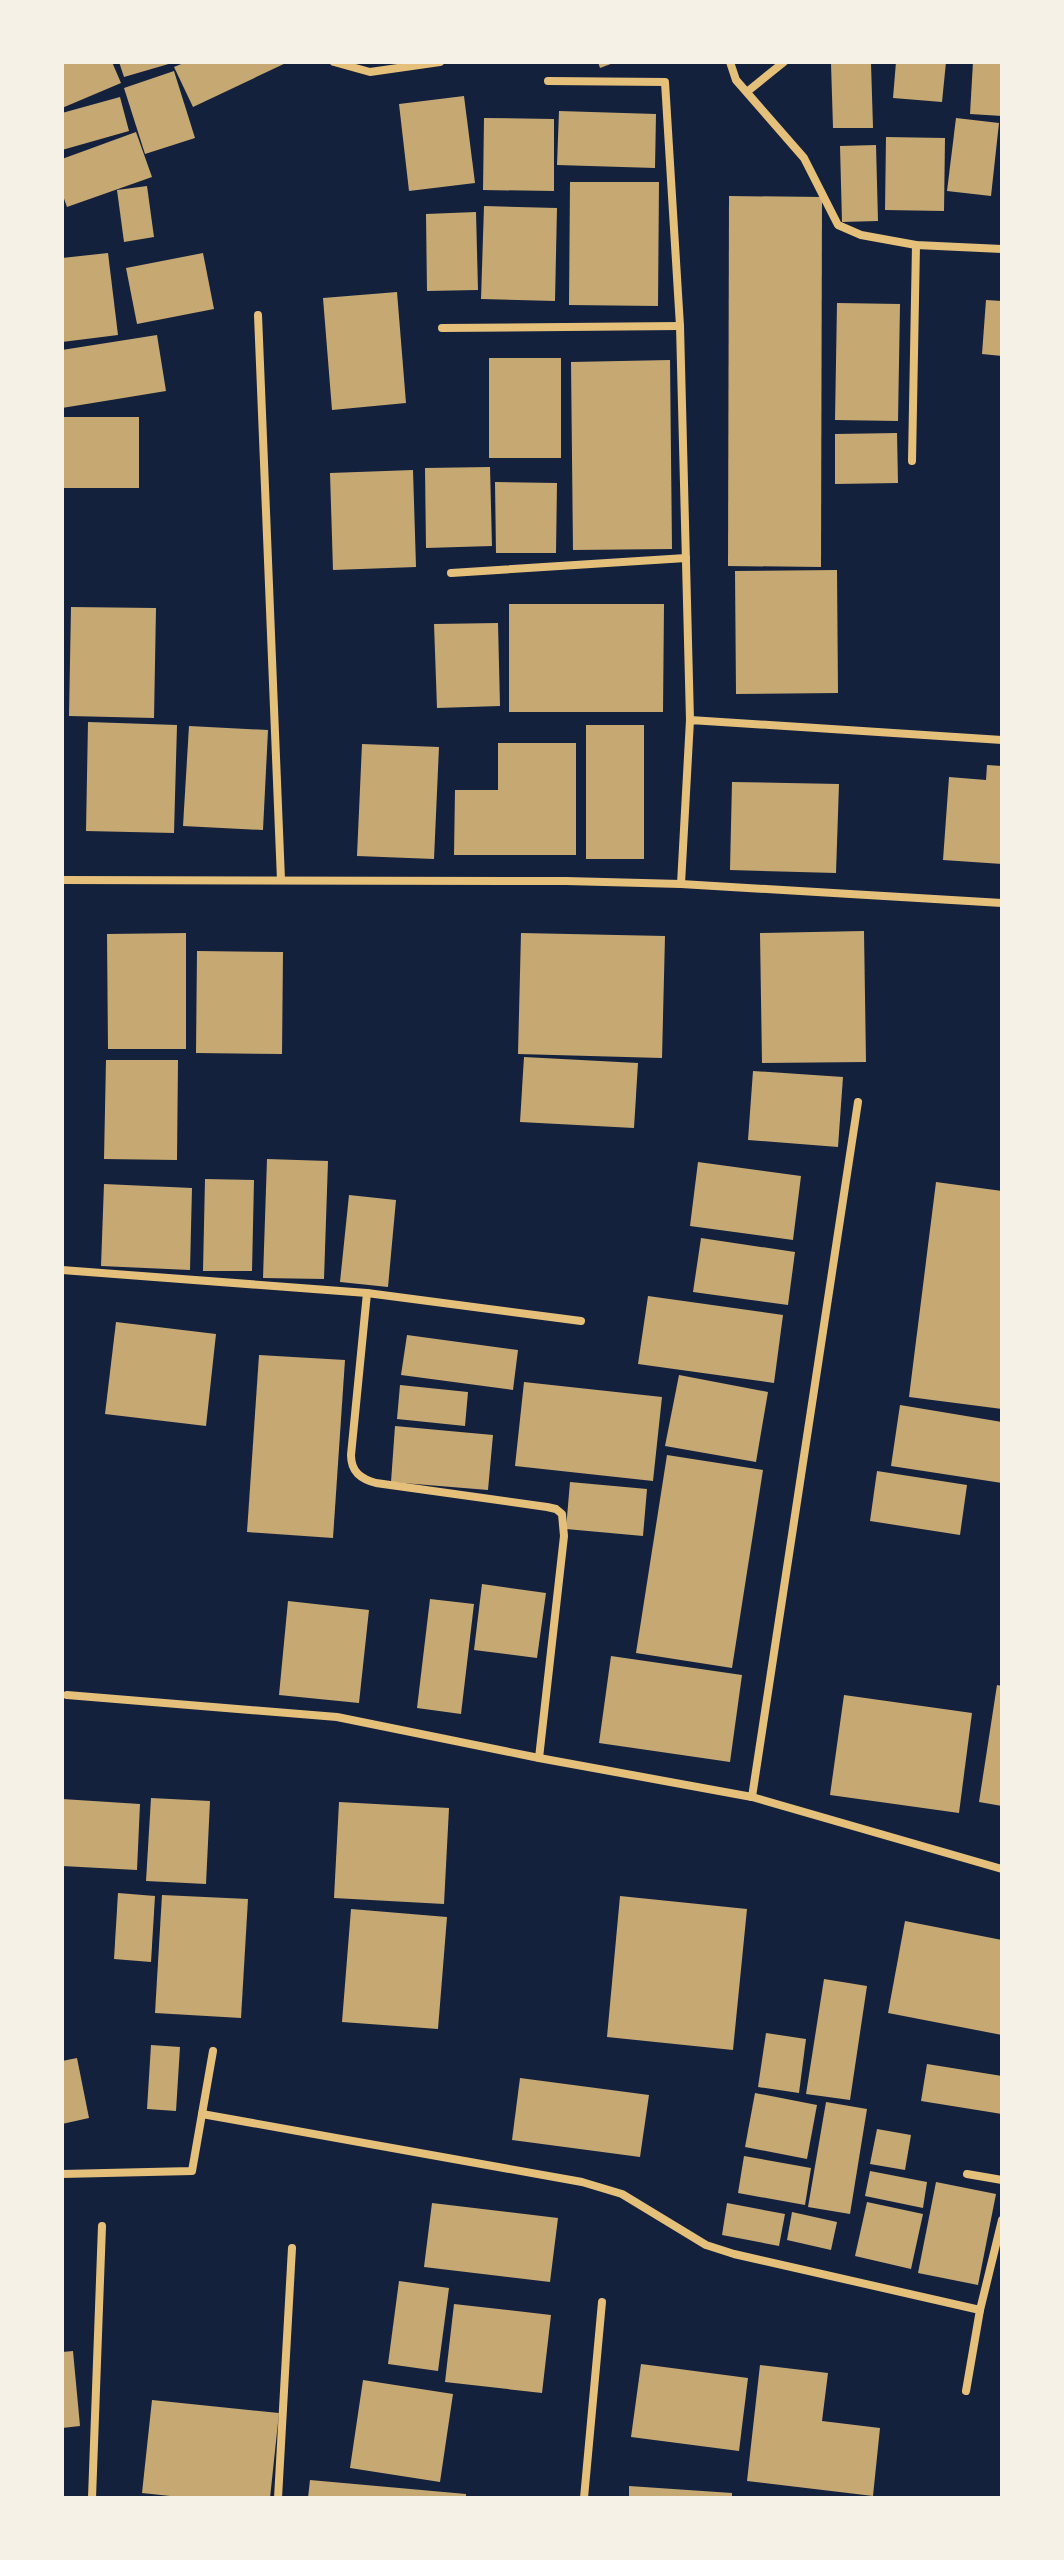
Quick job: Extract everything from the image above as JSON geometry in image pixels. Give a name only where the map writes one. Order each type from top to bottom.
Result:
[{"type":"street","points":[[335,62],[370,72],[440,62]]},
{"type":"street","points":[[730,62],[736,80],[804,158],[838,225],[861,235],[916,245],[1002,249]]},
{"type":"street","points":[[748,91],[784,62]]},
{"type":"street","points":[[548,81],[665,82],[680,326],[690,720],[681,884]]},
{"type":"street","points":[[912,461],[916,245]]},
{"type":"street","points":[[258,315],[281,880]]},
{"type":"street","points":[[442,328],[680,326]]},
{"type":"street","points":[[451,573],[686,558]]},
{"type":"street","points":[[690,720],[1002,740]]},
{"type":"street","points":[[62,880],[681,884],[1002,903]]},
{"type":"street","points":[[752,1797],[858,1102]]},
{"type":"street","points":[[62,1270],[367,1293],[581,1321]]},
{"type":"street","points":[[367,1293],[351,1455],[355,1472],[376,1483],[547,1507],[562,1514],[564,1536],[539,1758]]},
{"type":"street","points":[[67,1695],[337,1717],[752,1797],[1002,1869]]},
{"type":"street","points":[[62,2174],[192,2171],[213,2051]]},
{"type":"street","points":[[202,2114],[582,2182],[622,2194],[706,2245],[980,2310]]},
{"type":"street","points":[[967,2174],[1002,2180]]},
{"type":"street","points":[[966,2391],[980,2310],[1002,2220]]},
{"type":"street","points":[[92,2498],[102,2226]]},
{"type":"street","points":[[278,2498],[292,2248]]},
{"type":"street","points":[[584,2498],[602,2302]]},
{"type":"building","points":[[62,62],[112,62],[121,83],[62,108]]},
{"type":"building","points":[[119,62],[172,62],[172,63],[124,77]]},
{"type":"building","points":[[186,62],[288,62],[193,107],[174,67]]},
{"type":"building","points":[[598,62],[616,62],[600,68]]},
{"type":"building","points":[[896,62],[946,62],[942,102],[893,98]]},
{"type":"building","points":[[973,62],[1002,62],[1002,116],[970,114]]},
{"type":"building","points":[[831,64],[871,64],[873,128],[833,128]]},
{"type":"building","points":[[174,71],[195,138],[145,154],[124,88]]},
{"type":"building","points":[[464,96],[475,183],[409,191],[399,104]]},
{"type":"building","points":[[120,97],[129,131],[62,150],[62,113]]},
{"type":"building","points":[[559,111],[656,114],[655,168],[557,165]]},
{"type":"building","points":[[484,118],[554,119],[554,191],[483,190]]},
{"type":"building","points":[[956,118],[999,123],[991,196],[947,191]]},
{"type":"building","points":[[136,132],[152,177],[67,207],[62,193],[62,159]]},
{"type":"building","points":[[886,137],[945,138],[944,211],[885,210]]},
{"type":"building","points":[[876,145],[878,221],[842,222],[840,146]]},
{"type":"building","points":[[570,182],[659,182],[658,306],[569,305]]},
{"type":"building","points":[[147,186],[154,237],[124,242],[117,190]]},
{"type":"building","points":[[729,196],[822,197],[821,567],[728,566]]},
{"type":"building","points":[[484,206],[557,208],[555,301],[481,299]]},
{"type":"building","points":[[476,212],[478,290],[427,291],[426,214]]},
{"type":"building","points":[[108,253],[118,335],[62,342],[62,258]]},
{"type":"building","points":[[203,253],[214,309],[137,324],[126,268]]},
{"type":"building","points":[[397,292],[406,403],[332,410],[323,298]]},
{"type":"building","points":[[986,300],[1002,301],[1002,356],[982,354]]},
{"type":"building","points":[[837,303],[900,304],[898,421],[835,420]]},
{"type":"building","points":[[157,335],[166,391],[62,408],[62,350]]},
{"type":"building","points":[[489,358],[561,358],[561,458],[489,458]]},
{"type":"building","points":[[670,360],[672,549],[573,550],[571,362]]},
{"type":"building","points":[[62,417],[139,417],[139,488],[62,488]]},
{"type":"building","points":[[897,433],[898,483],[835,484],[835,434]]},
{"type":"building","points":[[490,467],[492,546],[426,548],[425,468]]},
{"type":"building","points":[[413,470],[416,567],[333,570],[330,473]]},
{"type":"building","points":[[495,482],[557,483],[556,553],[496,553]]},
{"type":"building","points":[[837,570],[838,693],[736,694],[735,571]]},
{"type":"building","points":[[509,604],[664,604],[663,712],[509,712]]},
{"type":"building","points":[[71,607],[156,608],[154,718],[69,716]]},
{"type":"building","points":[[498,623],[500,706],[437,708],[434,624]]},
{"type":"building","points":[[88,722],[177,725],[174,833],[86,831]]},
{"type":"building","points":[[586,725],[644,725],[644,859],[586,859]]},
{"type":"building","points":[[189,726],[268,730],[263,830],[183,826]]},
{"type":"building","points":[[498,743],[576,743],[576,855],[454,855],[455,790],[498,790]]},
{"type":"building","points":[[362,744],[439,747],[434,859],[357,856]]},
{"type":"building","points":[[987,765],[1002,766],[1002,864],[943,860],[949,777],[986,780]]},
{"type":"building","points":[[732,782],[839,784],[836,873],[730,870]]},
{"type":"building","points":[[864,931],[866,1062],[762,1063],[760,933]]},
{"type":"building","points":[[186,933],[186,1049],[108,1049],[107,934]]},
{"type":"building","points":[[521,933],[665,936],[662,1058],[518,1054]]},
{"type":"building","points":[[197,951],[283,952],[282,1054],[196,1053]]},
{"type":"building","points":[[524,1057],[638,1063],[634,1128],[520,1122]]},
{"type":"building","points":[[106,1060],[178,1060],[177,1160],[104,1159]]},
{"type":"building","points":[[753,1071],[843,1077],[838,1147],[748,1140]]},
{"type":"building","points":[[267,1159],[328,1161],[324,1279],[263,1278]]},
{"type":"building","points":[[698,1162],[801,1176],[793,1240],[690,1226]]},
{"type":"building","points":[[205,1179],[254,1180],[252,1271],[203,1271]]},
{"type":"building","points":[[936,1182],[1002,1191],[1002,1409],[909,1397]]},
{"type":"building","points":[[104,1184],[192,1188],[190,1270],[101,1266]]},
{"type":"building","points":[[349,1195],[396,1200],[388,1287],[340,1282]]},
{"type":"building","points":[[701,1238],[795,1252],[788,1305],[693,1292]]},
{"type":"building","points":[[648,1296],[783,1315],[774,1383],[638,1364]]},
{"type":"building","points":[[116,1322],[216,1334],[206,1426],[105,1414]]},
{"type":"building","points":[[407,1335],[518,1350],[513,1390],[401,1375]]},
{"type":"building","points":[[259,1355],[345,1360],[333,1538],[247,1532]]},
{"type":"building","points":[[679,1375],[768,1392],[756,1462],[665,1446]]},
{"type":"building","points":[[524,1382],[662,1397],[653,1481],[515,1466]]},
{"type":"building","points":[[400,1385],[468,1392],[465,1426],[397,1419]]},
{"type":"building","points":[[900,1405],[1002,1422],[1002,1483],[891,1466]]},
{"type":"building","points":[[395,1426],[493,1435],[488,1490],[391,1482]]},
{"type":"building","points":[[667,1455],[763,1470],[732,1668],[636,1653]]},
{"type":"building","points":[[877,1471],[967,1485],[960,1535],[870,1521]]},
{"type":"building","points":[[570,1482],[647,1489],[643,1536],[566,1529]]},
{"type":"building","points":[[482,1584],[546,1593],[537,1658],[474,1650]]},
{"type":"building","points":[[430,1599],[474,1604],[461,1714],[417,1708]]},
{"type":"building","points":[[288,1601],[369,1610],[359,1703],[279,1695]]},
{"type":"building","points":[[611,1656],[742,1675],[730,1762],[599,1743]]},
{"type":"building","points":[[997,1685],[1002,1686],[1002,1806],[979,1802]]},
{"type":"building","points":[[844,1695],[972,1713],[959,1813],[830,1795]]},
{"type":"building","points":[[151,1798],[210,1801],[206,1884],[146,1881]]},
{"type":"building","points":[[62,1799],[140,1804],[137,1870],[62,1866]]},
{"type":"building","points":[[339,1802],[449,1808],[444,1904],[334,1898]]},
{"type":"building","points":[[118,1893],[155,1896],[151,1962],[114,1959]]},
{"type":"building","points":[[162,1895],[248,1899],[241,2018],[155,2013]]},
{"type":"building","points":[[620,1896],[747,1909],[733,2050],[607,2037]]},
{"type":"building","points":[[351,1909],[447,1917],[438,2029],[342,2022]]},
{"type":"building","points":[[905,1921],[1002,1940],[1002,2035],[888,2013]]},
{"type":"building","points":[[824,1979],[867,1986],[850,2100],[806,2094]]},
{"type":"building","points":[[766,2033],[806,2039],[799,2093],[758,2087]]},
{"type":"building","points":[[151,2045],[180,2047],[176,2111],[147,2109]]},
{"type":"building","points":[[77,2058],[89,2118],[62,2124],[62,2061]]},
{"type":"building","points":[[927,2064],[1002,2076],[1002,2114],[921,2101]]},
{"type":"building","points":[[520,2078],[649,2095],[640,2157],[512,2140]]},
{"type":"building","points":[[755,2093],[817,2105],[807,2159],[745,2147]]},
{"type":"building","points":[[826,2102],[867,2109],[850,2214],[808,2207]]},
{"type":"building","points":[[877,2129],[911,2135],[905,2170],[870,2164]]},
{"type":"building","points":[[744,2156],[811,2168],[805,2205],[738,2193]]},
{"type":"building","points":[[870,2171],[927,2182],[923,2208],[865,2196]]},
{"type":"building","points":[[936,2182],[996,2194],[978,2285],[918,2273]]},
{"type":"building","points":[[867,2202],[923,2214],[911,2269],[855,2256]]},
{"type":"building","points":[[432,2203],[558,2218],[550,2282],[424,2267]]},
{"type":"building","points":[[727,2203],[785,2214],[779,2246],[722,2235]]},
{"type":"building","points":[[792,2212],[837,2222],[831,2250],[787,2240]]},
{"type":"building","points":[[399,2281],[449,2288],[438,2371],[388,2364]]},
{"type":"building","points":[[454,2304],[551,2315],[542,2393],[445,2382]]},
{"type":"building","points":[[73,2351],[80,2426],[62,2428],[62,2352]]},
{"type":"building","points":[[641,2364],[748,2378],[739,2451],[631,2437]]},
{"type":"building","points":[[760,2365],[828,2373],[822,2421],[880,2428],[873,2496],[747,2481]]},
{"type":"building","points":[[363,2380],[453,2394],[440,2482],[350,2468]]},
{"type":"building","points":[[152,2400],[279,2413],[270,2498],[189,2498],[142,2493]]},
{"type":"building","points":[[310,2480],[466,2494],[466,2498],[308,2498]]},
{"type":"building","points":[[629,2486],[732,2493],[732,2498],[629,2498]]}]
